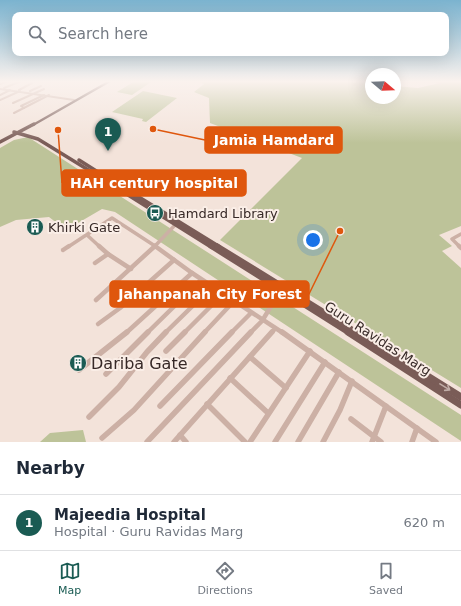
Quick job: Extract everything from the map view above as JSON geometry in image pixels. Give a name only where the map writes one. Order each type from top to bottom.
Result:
[{"type":"main road","points":[[0,141],[71,102]]},
{"type":"main road","points":[[29,134],[28,130],[73,102]]},
{"type":"main road","points":[[17,132],[41,121]]},
{"type":"main road","name":"Guru Ravidas Marg","points":[[17,132],[40,138],[88,165],[461,397]]},
{"type":"main road","name":"Guru Ravidas Marg","points":[[17,132],[38,140],[176,224],[461,405]]},
{"type":"street","points":[[24,108],[21,106],[30,102]]},
{"type":"street","points":[[14,113],[37,102]]},
{"type":"street","points":[[63,250],[112,218],[155,246],[192,274],[310,351],[436,442]]},
{"type":"street","points":[[96,300],[131,269],[176,224]]},
{"type":"street","points":[[461,234],[452,238],[461,248]]},
{"type":"street","points":[[87,235],[108,254],[131,269]]},
{"type":"street","points":[[95,263],[108,254]]},
{"type":"street","points":[[98,324],[120,308],[174,260]]},
{"type":"street","points":[[80,370],[120,340],[192,274]]},
{"type":"street","points":[[106,374],[201,280]]},
{"type":"street","points":[[88,417],[119,387],[147,352],[212,287]]},
{"type":"street","points":[[147,442],[262,321],[281,290]]},
{"type":"street","points":[[166,351],[223,294]]},
{"type":"street","points":[[102,438],[134,410],[234,301]]},
{"type":"street","points":[[160,406],[251,313]]},
{"type":"street","points":[[174,442],[275,329]]},
{"type":"street","points":[[250,442],[310,351]]},
{"type":"street","points":[[250,357],[286,388]]},
{"type":"street","points":[[275,442],[325,362]]},
{"type":"street","points":[[298,442],[339,372]]},
{"type":"street","points":[[230,378],[268,413]]},
{"type":"street","points":[[323,442],[340,410],[352,381]]},
{"type":"street","points":[[208,404],[245,442]]},
{"type":"street","points":[[373,439],[386,406]]},
{"type":"street","points":[[351,419],[373,439],[382,442]]},
{"type":"street","points":[[412,442],[417,428]]},
{"type":"street","points":[[180,435],[186,442]]},
{"type":"green space","points":[[127,102],[172,102],[146,122],[142,121],[143,119],[112,112]]},
{"type":"green space","points":[[209,102],[365,102],[365,104],[401,104],[401,102],[461,102],[461,226],[439,235],[452,246],[442,251],[461,268],[461,388],[220,240],[302,158],[210,123]]},
{"type":"green space","points":[[28,137],[461,415],[461,441],[115,212],[102,209],[66,230],[49,217],[16,220],[0,227],[0,148],[14,140]]},
{"type":"green space","points":[[83,430],[86,442],[40,442],[50,433]]},
{"type":"place","name":"Jamia Hamdard","points":[[153,129]]},
{"type":"place","name":"HAH century hospital","points":[[58,130]]},
{"type":"place","name":"Majeedia Hospital","points":[[108,151]]},
{"type":"place","name":"Hamdard Library","points":[[155,213]]},
{"type":"place","name":"Khirki Gate","points":[[35,227]]},
{"type":"place","name":"Jahanpanah City Forest","points":[[340,231]]},
{"type":"place","name":"Dariba Gate","points":[[78,363]]}]
